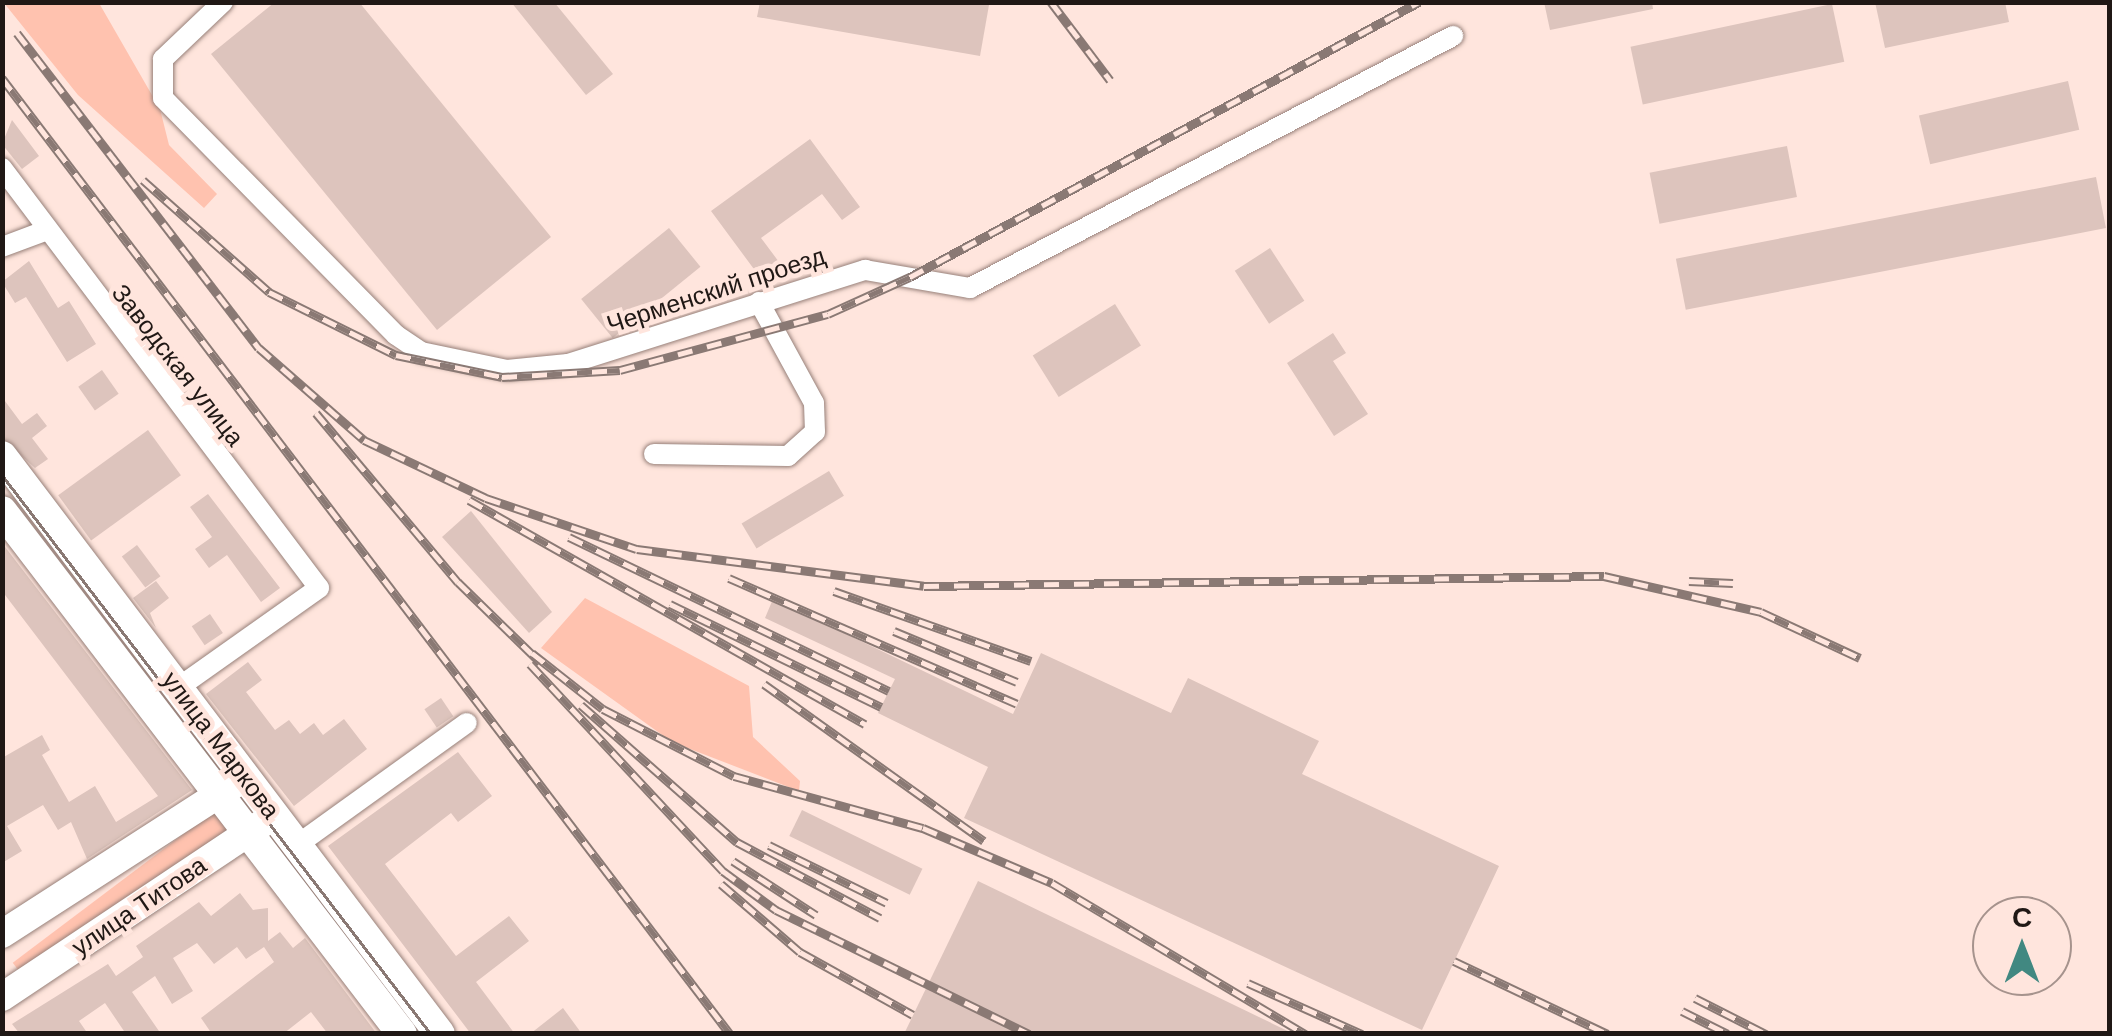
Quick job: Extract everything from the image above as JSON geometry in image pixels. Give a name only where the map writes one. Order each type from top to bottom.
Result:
[{"type":"main road","name":"улица Маркова","points":[[2,456],[178,688],[233,785],[248,832],[402,1034]]},
{"type":"main road","name":"улица Маркова","points":[[2,511],[233,785],[275,815],[440,1034]]},
{"type":"street","name":"Черменский проезд","points":[[223,2],[163,59],[164,98],[370,312],[421,352],[507,370],[568,364],[865,270],[970,288],[1452,36]]},
{"type":"street","name":"Заводская улица","points":[[2,168],[319,588],[178,688]]},
{"type":"street","points":[[2,247],[46,231]]},
{"type":"street","points":[[654,454],[773,458],[815,432],[814,403],[759,302]]},
{"type":"street","points":[[297,845],[467,724]]},
{"type":"street","name":"улица Титова","points":[[2,934],[233,785]]},
{"type":"street","name":"улица Титова","points":[[2,997],[275,815]]},
{"type":"shaded area","points":[[4,3],[99,3],[160,109],[169,145],[217,194],[204,208],[78,95]]},
{"type":"shaded area","points":[[585,598],[749,686],[753,737],[800,781],[799,791],[672,742],[541,648]]},
{"type":"shaded area","points":[[218,808],[237,833],[31,987],[13,963]]},
{"type":"building","points":[[275,2],[359,2],[551,237],[437,330],[211,54]]},
{"type":"building","points":[[511,2],[554,2],[613,74],[586,95]]},
{"type":"building","points":[[760,2],[989,5],[980,56],[757,17]]},
{"type":"building","points":[[1544,2],[1652,2],[1653,9],[1550,30]]},
{"type":"building","points":[[1875,2],[2005,2],[2009,22],[1885,48]]},
{"type":"building","points":[[1832,4],[1844,62],[1643,105],[1631,47]]},
{"type":"building","points":[[2068,81],[2079,130],[1930,164],[1919,115]]},
{"type":"building","points":[[12,120],[39,156],[22,169],[2,144]]},
{"type":"building","points":[[810,139],[860,207],[842,220],[822,194],[761,238],[782,266],[762,280],[711,211]]},
{"type":"building","points":[[1787,146],[1797,197],[1659,224],[1650,173]]},
{"type":"building","points":[[2096,177],[2106,228],[1686,310],[1676,259]]},
{"type":"building","points":[[669,228],[700,267],[613,338],[581,299]]},
{"type":"building","points":[[1270,248],[1304,301],[1269,324],[1235,271]]},
{"type":"building","points":[[29,261],[58,308],[69,301],[96,344],[67,362],[26,297],[15,303],[2,282]]},
{"type":"building","points":[[1115,304],[1141,346],[1059,397],[1033,355]]},
{"type":"building","points":[[1333,333],[1346,353],[1333,361],[1368,414],[1334,436],[1287,363]]},
{"type":"building","points":[[102,370],[119,394],[95,410],[78,387]]},
{"type":"building","points":[[2,397],[22,424],[37,413],[47,426],[32,438],[48,459],[35,468],[2,438]]},
{"type":"building","points":[[148,430],[181,475],[91,541],[58,495]]},
{"type":"building","points":[[829,471],[844,496],[757,548],[742,524]]},
{"type":"building","points":[[208,494],[280,588],[261,602],[227,555],[209,568],[195,549],[212,537],[190,507]]},
{"type":"building","points":[[471,511],[552,612],[529,633],[442,537]]},
{"type":"building","points":[[2,543],[192,790],[87,859],[71,822],[58,830],[43,805],[7,826],[22,851],[2,863],[2,758],[42,735],[50,750],[42,755],[69,802],[95,786],[116,822],[158,796],[2,591]]},
{"type":"building","points":[[137,545],[160,576],[145,588],[122,556]]},
{"type":"building","points":[[156,581],[169,598],[150,613],[156,628],[133,598]]},
{"type":"building","points":[[773,599],[1013,714],[1041,653],[1171,713],[1188,678],[1319,741],[1302,774],[1499,866],[1422,1030],[964,818],[988,767],[878,713],[895,679],[765,618]]},
{"type":"building","points":[[210,614],[223,633],[205,645],[192,626]]},
{"type":"building","points":[[248,662],[262,680],[246,692],[275,730],[289,720],[300,734],[314,723],[323,735],[344,719],[367,749],[294,806],[206,694]]},
{"type":"building","points":[[441,698],[453,716],[437,727],[424,709]]},
{"type":"building","points":[[458,752],[492,796],[458,822],[451,813],[385,864],[456,956],[509,916],[529,941],[476,982],[515,1034],[471,1034],[328,846]]},
{"type":"building","points":[[802,810],[922,869],[910,895],[789,836]]},
{"type":"building","points":[[978,881],[1294,1034],[904,1034]]},
{"type":"building","points":[[240,893],[253,910],[268,908],[268,941],[280,932],[293,948],[305,938],[377,1034],[328,1034],[311,1012],[283,1034],[212,1034],[201,1018],[274,962],[264,947],[246,959],[237,947],[214,964],[197,943],[173,958],[193,991],[172,1004],[155,976],[132,992],[161,1034],[126,1034],[105,1003],[79,1021],[88,1034],[20,1034],[12,1024],[108,964],[116,976],[143,957],[136,946],[199,902],[211,916]]},
{"type":"building","points":[[563,1008],[582,1034],[530,1034]]},
{"type":"tram line","points":[[2,475],[431,1034]]},
{"type":"railway","points":[[1051,2],[1110,80]]},
{"type":"railway","points":[[143,180],[269,292],[396,355],[502,377],[620,370],[828,314],[910,277],[1419,2]]},
{"type":"railway","points":[[17,33],[259,348],[364,440],[486,498],[637,549],[924,586],[1604,576],[1761,612],[1860,658]]},
{"type":"railway","points":[[2,78],[730,1034]]},
{"type":"railway","points":[[316,413],[458,582],[540,662]]},
{"type":"railway","points":[[469,500],[865,724]]},
{"type":"railway","points":[[569,537],[889,691]]},
{"type":"railway","points":[[729,578],[1017,704]]},
{"type":"railway","points":[[1689,581],[1733,583]]},
{"type":"railway","points":[[834,591],[1031,661]]},
{"type":"railway","points":[[670,604],[881,707]]},
{"type":"railway","points":[[894,631],[1017,682]]},
{"type":"railway","points":[[532,653],[603,709],[734,776],[923,828],[1052,883],[1305,1034]]},
{"type":"railway","points":[[530,664],[723,871],[776,910],[1029,1034]]},
{"type":"railway","points":[[764,684],[984,841]]},
{"type":"railway","points":[[581,705],[737,842],[880,918]]},
{"type":"railway","points":[[769,845],[887,903]]},
{"type":"railway","points":[[733,861],[816,915]]},
{"type":"railway","points":[[721,884],[800,952],[913,1015]]},
{"type":"railway","points":[[1454,961],[1608,1034]]},
{"type":"railway","points":[[1248,983],[1362,1034]]},
{"type":"railway","points":[[1695,998],[1766,1034]]},
{"type":"railway","points":[[1682,1011],[1728,1034]]}]
